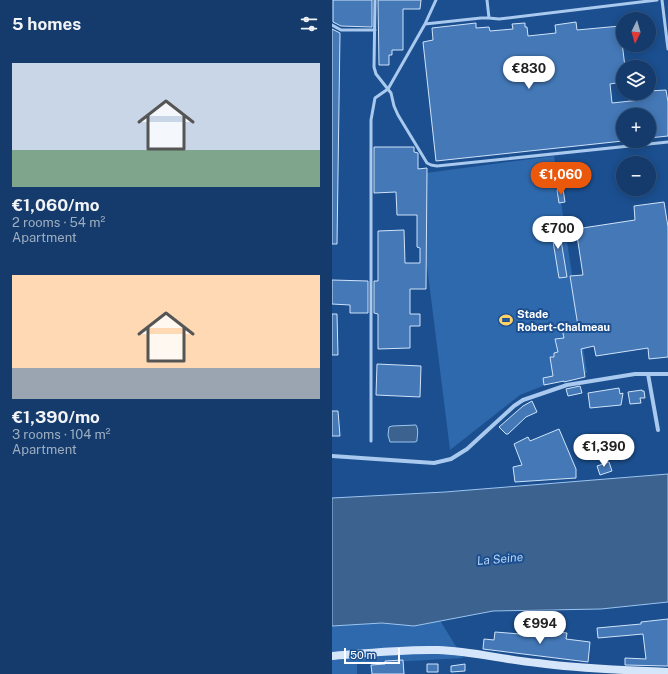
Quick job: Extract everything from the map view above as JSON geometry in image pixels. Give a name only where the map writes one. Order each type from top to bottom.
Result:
[{"type":"main road","points":[[332,656],[403,650],[439,650],[553,665],[668,672]]},
{"type":"street","points":[[332,456],[434,462],[451,459],[467,449],[514,406],[523,400],[567,385],[635,374],[668,374]]},
{"type":"street","points":[[648,374],[658,430]]},
{"type":"lane","points":[[375,0],[374,67],[376,74],[391,93],[398,115],[427,163],[431,165],[437,166],[668,142]]},
{"type":"lane","points":[[371,441],[371,120],[375,98],[388,89],[425,24],[436,0]]},
{"type":"lane","points":[[487,0],[489,18]]},
{"type":"lane","points":[[425,24],[480,18],[499,19],[657,0]]},
{"type":"lane","points":[[662,0],[668,49]]},
{"type":"lane","points":[[332,25],[341,30],[375,30]]},
{"type":"shaded area","name":"Stade Robert-Chalmeau","points":[[554,156],[587,373],[563,378],[520,395],[450,450],[427,266],[426,173]]},
{"type":"shaded area","points":[[438,617],[463,658],[357,664],[357,674],[332,674],[332,623]]},
{"type":"water","points":[[416,425],[418,431],[417,441],[390,442],[388,435],[389,427]]},
{"type":"water","name":"La Seine","points":[[668,474],[668,602],[601,609],[493,611],[414,626],[382,623],[332,626],[332,498],[445,492]]},
{"type":"building","points":[[333,0],[372,0],[372,27],[341,26],[333,22]]},
{"type":"building","points":[[378,0],[421,0],[420,9],[403,9],[403,50],[392,50],[392,55],[389,55],[389,65],[379,65]]},
{"type":"building","points":[[576,22],[577,30],[616,26],[616,52],[623,52],[624,60],[616,60],[616,83],[610,84],[612,103],[656,100],[656,91],[666,90],[668,102],[668,136],[656,137],[656,108],[616,108],[616,142],[436,161],[423,42],[433,40],[432,28],[476,23],[476,28],[489,27],[490,31],[513,29],[512,24],[525,23],[528,36],[556,33],[555,25]]},
{"type":"building","points":[[332,29],[340,33],[337,244],[332,244]]},
{"type":"building","points":[[374,147],[414,147],[414,152],[418,153],[418,169],[427,168],[426,289],[410,289],[410,314],[420,314],[420,326],[410,326],[410,348],[378,349],[378,314],[374,313],[374,281],[378,281],[378,231],[404,230],[405,263],[420,263],[420,248],[417,247],[417,215],[397,215],[396,192],[374,193]]},
{"type":"building","points":[[563,189],[565,202],[559,203],[557,190]]},
{"type":"building","points":[[664,202],[668,227],[668,357],[649,359],[648,348],[596,356],[594,346],[581,349],[585,377],[544,385],[543,378],[553,376],[550,357],[554,357],[554,353],[558,352],[555,339],[564,338],[562,329],[578,326],[570,276],[583,275],[576,229],[635,220],[634,206]]},
{"type":"building","points":[[558,222],[567,277],[559,278],[550,223]]},
{"type":"building","points":[[332,280],[368,281],[368,313],[350,313],[350,305],[332,304]]},
{"type":"building","points":[[332,314],[337,314],[338,355],[332,355]]},
{"type":"building","points":[[377,364],[421,366],[420,397],[376,395]]},
{"type":"building","points":[[580,386],[582,393],[568,396],[566,389]]},
{"type":"building","points":[[619,388],[620,394],[623,393],[621,405],[590,408],[588,393]]},
{"type":"building","points":[[644,391],[645,398],[640,398],[641,403],[630,404],[628,392]]},
{"type":"building","points":[[532,401],[537,412],[526,417],[508,434],[506,434],[499,427],[523,406]]},
{"type":"building","points":[[332,411],[338,411],[340,436],[332,436]]},
{"type":"building","points":[[559,429],[576,469],[576,478],[515,482],[513,467],[522,465],[514,444],[528,437],[530,441]]},
{"type":"building","points":[[609,462],[612,471],[600,475],[597,466]]},
{"type":"building","points":[[668,619],[668,666],[625,665],[625,658],[646,659],[643,634],[598,638],[597,628],[641,624],[641,622]]},
{"type":"building","points":[[535,630],[567,633],[566,639],[590,642],[588,662],[483,649],[484,639],[494,640],[495,632],[533,635]]},
{"type":"building","points":[[403,660],[404,674],[372,674],[371,665],[385,664],[385,661]]},
{"type":"building","points":[[427,664],[438,664],[438,672],[427,672]]},
{"type":"building","points":[[465,664],[465,671],[451,672],[451,666]]},
{"type":"place","name":"Stade Robert-Chalmeau","points":[[506,320]]}]
